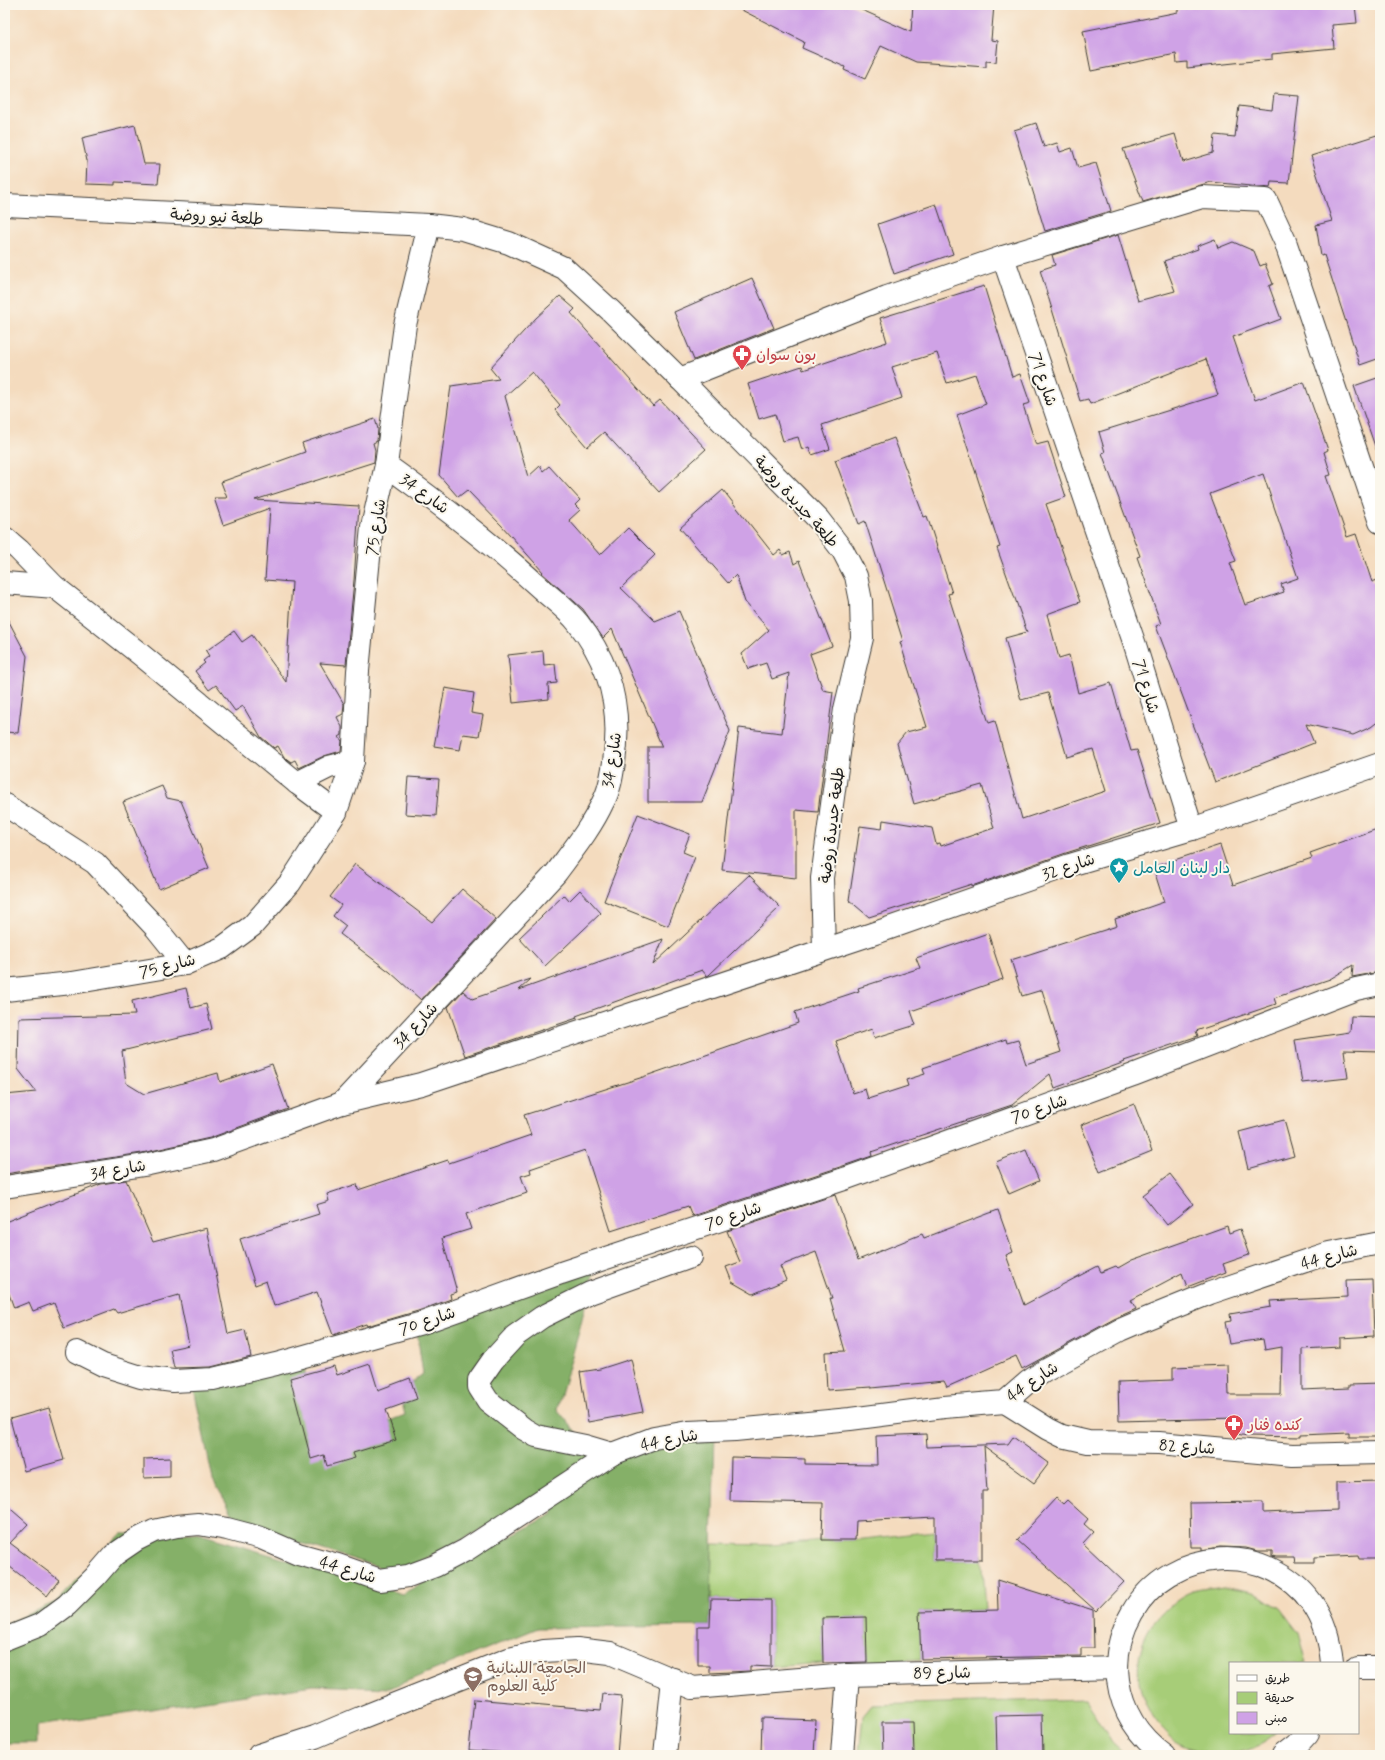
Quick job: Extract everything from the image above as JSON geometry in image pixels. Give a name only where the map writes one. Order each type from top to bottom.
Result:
[{"type":"street","points":[[680,379],[887,297],[1003,257],[1202,197],[1266,200],[1285,241],[1380,522]]},
{"type":"street","name":"طلعة نيو روضة","points":[[5,205],[429,226]]},
{"type":"street","name":"طلعة جديدة روضة","points":[[429,226],[463,229],[509,242],[564,268],[610,310],[680,379],[819,520],[843,552],[856,576],[860,601],[862,638],[845,708],[822,878],[824,949]]},
{"type":"street","name":"شارع 75","points":[[5,990],[72,983],[185,964],[222,948],[252,926],[290,883],[336,812],[353,761],[358,671],[372,527],[386,465],[405,325],[429,226]]},
{"type":"street","name":"شارع 71","points":[[1003,257],[1134,645],[1192,829]]},
{"type":"street","name":"شارع 34","points":[[342,1103],[556,873],[585,834],[604,802],[611,778],[617,743],[616,708],[610,677],[597,652],[578,622],[511,561],[441,504],[386,465]]},
{"type":"street","points":[[5,538],[19,550],[54,587],[140,654],[297,783],[336,812]]},
{"type":"street","points":[[5,583],[54,587]]},
{"type":"street","points":[[297,783],[329,767],[353,761]]},
{"type":"street","name":"شارع 32","points":[[824,949],[1070,865],[1192,829],[1380,764]]},
{"type":"street","points":[[5,805],[95,863],[156,928],[185,964]]},
{"type":"street","name":"شارع 34","points":[[5,1187],[144,1165],[213,1150],[342,1103],[421,1084],[824,949]]},
{"type":"street","name":"شارع 70","points":[[77,1352],[102,1365],[141,1376],[173,1381],[213,1379],[282,1362],[422,1323],[568,1271],[847,1178],[1133,1075],[1356,989],[1380,984]]},
{"type":"street","name":"شارع 44","points":[[5,1639],[11,1638],[40,1625],[67,1605],[96,1577],[114,1555],[136,1540],[154,1531],[177,1526],[199,1524],[227,1529],[261,1538],[298,1554],[338,1565],[380,1580],[408,1576],[436,1566],[466,1550],[612,1454],[654,1438],[688,1432],[735,1430],[1005,1402],[1028,1382],[1043,1372],[1120,1330],[1148,1318],[1210,1293],[1330,1253],[1380,1243]]},
{"type":"street","points":[[612,1454],[585,1446],[536,1436],[524,1429],[488,1401],[479,1386],[479,1380],[493,1360],[515,1336],[542,1317],[590,1293],[691,1257]]},
{"type":"street","name":"شارع 82","points":[[1005,1402],[1062,1436],[1088,1442],[1159,1444],[1292,1454],[1380,1453]]},
{"type":"street","points":[[1164,1755],[1139,1732],[1127,1713],[1120,1691],[1117,1668],[1119,1646],[1125,1624],[1136,1604],[1152,1587],[1170,1574],[1191,1564],[1213,1559],[1235,1559],[1258,1563],[1279,1573],[1297,1586],[1312,1603],[1324,1623],[1330,1644],[1332,1662]]},
{"type":"street","name":"شارع 89","points":[[259,1755],[315,1737],[509,1659],[544,1652],[577,1649],[610,1653],[693,1688],[848,1675],[1117,1668]]},
{"type":"street","points":[[1359,1667],[1380,1667]]},
{"type":"street","points":[[842,1755],[848,1675]]},
{"type":"street","points":[[665,1755],[673,1679]]},
{"type":"street","points":[[1284,1755],[1297,1745],[1307,1734]]},
{"type":"green space","points":[[596,1262],[578,1335],[557,1409],[595,1455],[715,1431],[710,1626],[538,1628],[390,1688],[313,1685],[37,1726],[37,1743],[5,1743],[5,1624],[56,1602],[121,1534],[197,1533],[402,1594],[553,1514],[550,1494],[398,1573],[239,1524],[213,1480],[193,1384],[300,1357],[320,1420],[361,1432],[405,1415],[399,1391],[423,1374],[417,1332]]},
{"type":"green space","points":[[935,1531],[935,1560],[969,1560],[969,1554],[982,1554],[986,1610],[920,1612],[921,1659],[867,1662],[866,1617],[822,1618],[823,1663],[771,1667],[771,1600],[711,1599],[712,1544],[772,1545],[822,1540],[855,1540]]},
{"type":"green space","points":[[1223,1586],[1254,1592],[1280,1608],[1299,1633],[1307,1662],[1229,1662],[1229,1734],[1276,1734],[1254,1748],[1242,1752],[1217,1754],[1204,1752],[1178,1743],[1155,1719],[1141,1692],[1139,1663],[1141,1648],[1147,1634],[1155,1621],[1167,1608],[1187,1593],[1200,1589]]},
{"type":"green space","points":[[1086,1699],[1112,1743],[1125,1755],[859,1755],[863,1716],[872,1705]]},
{"type":"building","points":[[732,5],[851,5],[911,32],[913,5],[994,5],[991,40],[998,41],[996,62],[986,61],[986,67],[916,62],[881,46],[865,79],[844,70],[845,67],[802,48],[804,42]]},
{"type":"building","points":[[1203,5],[1355,5],[1357,23],[1332,25],[1334,48],[1272,54],[1272,59],[1187,68],[1187,62],[1177,63],[1176,54],[1091,71],[1083,31],[1178,12],[1178,9]]},
{"type":"building","points":[[1274,94],[1299,96],[1289,183],[1271,182],[1270,188],[1211,182],[1143,202],[1123,149],[1175,134],[1183,162],[1213,153],[1215,135],[1235,137],[1239,106],[1272,110]]},
{"type":"building","points":[[1036,123],[1044,147],[1057,143],[1060,152],[1072,148],[1078,168],[1096,163],[1111,211],[1045,231],[1014,130]]},
{"type":"building","points":[[135,125],[144,164],[160,164],[158,184],[115,182],[115,185],[86,184],[87,161],[82,138]]},
{"type":"building","points":[[1380,134],[1380,358],[1360,365],[1324,255],[1321,256],[1316,225],[1332,221],[1311,156]]},
{"type":"building","points":[[936,204],[953,254],[894,274],[878,224]]},
{"type":"building","points":[[1118,235],[1138,301],[1175,291],[1164,261],[1198,249],[1197,246],[1215,239],[1218,248],[1233,242],[1254,251],[1260,266],[1265,264],[1273,284],[1269,286],[1281,319],[1233,337],[1255,400],[1304,382],[1328,450],[1324,452],[1331,475],[1326,476],[1347,537],[1356,534],[1372,582],[1380,579],[1380,720],[1371,727],[1353,735],[1306,724],[1314,743],[1215,782],[1156,626],[1161,624],[1137,557],[1140,556],[1102,453],[1105,452],[1099,432],[1218,395],[1206,359],[1090,404],[1088,399],[1080,401],[1040,270],[1055,265],[1052,255]],"holes":[[[1263,474],[1298,578],[1281,584],[1284,592],[1245,605],[1230,563],[1236,561],[1210,494]]]},
{"type":"building","points":[[752,278],[774,328],[694,360],[674,312]]},
{"type":"building","points":[[984,286],[1012,377],[1020,374],[1030,403],[1023,405],[1036,445],[1048,442],[1066,497],[1046,504],[1080,602],[1047,614],[1059,658],[1069,655],[1078,693],[1111,683],[1131,751],[1137,750],[1160,823],[1066,853],[972,886],[972,884],[869,917],[849,900],[860,826],[882,829],[883,820],[932,828],[936,844],[940,843],[941,846],[994,828],[982,785],[914,804],[897,743],[906,732],[927,727],[900,642],[903,641],[865,521],[859,524],[835,460],[894,438],[924,517],[927,516],[952,593],[948,594],[989,723],[995,721],[1022,819],[1106,791],[1093,749],[1067,757],[1048,693],[1021,700],[1005,638],[1027,632],[997,548],[1000,547],[957,415],[986,404],[975,374],[947,383],[937,353],[892,367],[902,398],[822,425],[830,449],[812,455],[809,447],[802,450],[798,437],[783,441],[775,414],[759,419],[748,384],[802,366],[803,370],[887,342],[880,318]]},
{"type":"building","points":[[560,296],[575,309],[571,313],[653,406],[660,400],[706,449],[659,492],[604,432],[587,447],[555,410],[560,405],[532,372],[505,396],[528,477],[540,466],[543,471],[549,466],[580,500],[575,505],[580,510],[569,520],[600,555],[628,528],[655,555],[621,588],[655,621],[679,611],[730,731],[702,802],[648,802],[648,747],[662,747],[612,629],[603,638],[583,609],[542,573],[543,572],[502,526],[467,490],[458,497],[439,475],[451,386],[499,379],[490,368],[536,318]]},
{"type":"building","points":[[1380,377],[1380,452],[1377,452],[1354,386]]},
{"type":"building","points":[[375,419],[378,429],[377,441],[373,443],[375,450],[374,462],[255,500],[359,506],[346,665],[320,663],[344,704],[343,714],[337,717],[342,727],[342,735],[339,737],[342,741],[341,751],[324,756],[299,768],[295,760],[291,762],[284,757],[278,746],[274,748],[261,737],[243,706],[235,711],[216,685],[209,690],[195,671],[205,663],[203,661],[209,656],[206,651],[234,631],[242,642],[252,635],[286,682],[292,582],[265,580],[270,508],[223,525],[214,498],[227,498],[221,482],[305,452],[302,443]]},
{"type":"building","points":[[723,490],[774,555],[780,550],[783,555],[790,552],[794,564],[799,561],[832,646],[810,654],[823,690],[833,692],[818,812],[796,810],[796,878],[722,870],[739,728],[782,733],[789,673],[772,679],[766,663],[748,669],[742,654],[769,630],[745,602],[736,575],[728,583],[680,528]]},
{"type":"building","points":[[5,614],[27,656],[18,733],[5,732]]},
{"type":"building","points":[[543,651],[544,665],[555,664],[557,683],[548,684],[549,699],[513,703],[508,655]]},
{"type":"building","points":[[445,688],[474,693],[471,713],[483,715],[479,736],[463,734],[460,750],[434,746]]},
{"type":"building","points":[[408,777],[439,779],[436,816],[405,814]]},
{"type":"building","points":[[162,786],[167,798],[181,801],[209,868],[159,889],[123,802]]},
{"type":"building","points":[[638,814],[690,834],[683,852],[695,857],[668,926],[604,901]]},
{"type":"building","points":[[1380,828],[1380,972],[1352,977],[1353,965],[1330,979],[1274,998],[1276,1004],[1196,1031],[1198,1036],[1124,1061],[1125,1062],[1055,1088],[1050,1074],[1012,1105],[871,1152],[872,1156],[692,1216],[688,1206],[611,1231],[585,1150],[530,1169],[531,1173],[521,1176],[527,1193],[466,1214],[471,1229],[442,1238],[457,1292],[450,1294],[451,1299],[418,1311],[367,1326],[366,1324],[333,1335],[317,1292],[274,1306],[266,1281],[255,1285],[240,1239],[319,1214],[316,1205],[329,1201],[327,1194],[357,1184],[358,1190],[448,1160],[449,1163],[531,1135],[524,1115],[640,1078],[798,1023],[795,1012],[859,991],[858,988],[920,968],[916,958],[988,933],[1003,979],[911,1011],[916,1025],[874,1038],[872,1029],[836,1041],[853,1093],[865,1089],[868,1099],[908,1086],[906,1080],[925,1074],[923,1068],[1006,1039],[1007,1043],[1018,1040],[1026,1064],[1061,1052],[1042,990],[1022,996],[1011,960],[1117,926],[1115,919],[1164,902],[1153,867],[1220,845],[1233,885],[1312,858],[1310,853]]},
{"type":"building","points":[[355,864],[432,922],[462,889],[496,919],[421,1000],[390,972],[340,934],[346,926],[333,916],[341,905],[330,897]]},
{"type":"building","points":[[749,875],[780,907],[709,975],[707,976],[702,970],[576,1016],[577,1018],[465,1056],[448,1007],[463,991],[472,999],[531,979],[519,990],[663,939],[653,965]]},
{"type":"building","points":[[580,890],[601,913],[545,966],[519,938],[564,895],[569,901]]},
{"type":"building","points":[[186,988],[191,1008],[206,1004],[212,1029],[122,1051],[126,1083],[144,1094],[218,1073],[220,1082],[272,1064],[288,1109],[210,1138],[142,1153],[5,1174],[5,1095],[36,1092],[18,1069],[19,1018],[135,1015],[132,1001]]},
{"type":"building","points":[[1351,1016],[1379,1017],[1380,1051],[1344,1050],[1348,1078],[1302,1083],[1295,1040],[1350,1032]]},
{"type":"building","points":[[1134,1104],[1152,1151],[1100,1172],[1081,1125]]},
{"type":"building","points":[[1284,1120],[1294,1156],[1248,1169],[1239,1132]]},
{"type":"building","points":[[1026,1150],[1039,1181],[1009,1194],[996,1162]]},
{"type":"building","points":[[1170,1174],[1193,1204],[1167,1225],[1143,1195]]},
{"type":"building","points":[[126,1180],[153,1242],[207,1228],[228,1334],[245,1330],[251,1357],[211,1367],[174,1368],[170,1349],[189,1345],[179,1295],[117,1313],[114,1309],[64,1328],[54,1303],[33,1311],[29,1302],[14,1308],[5,1283],[5,1222],[101,1184]]},
{"type":"building","points":[[835,1195],[858,1260],[922,1234],[924,1238],[998,1210],[1013,1252],[1006,1255],[1024,1305],[1098,1266],[1101,1272],[1116,1266],[1118,1268],[1132,1260],[1227,1226],[1229,1233],[1240,1229],[1249,1255],[1223,1264],[1226,1272],[1187,1287],[1182,1273],[1131,1300],[1136,1309],[1114,1319],[1022,1369],[1016,1356],[947,1387],[944,1381],[871,1388],[827,1390],[825,1352],[845,1351],[830,1298],[832,1298],[816,1252],[780,1266],[786,1280],[753,1294],[732,1282],[726,1267],[740,1262],[727,1231]]},
{"type":"building","points":[[1372,1279],[1374,1336],[1340,1338],[1340,1347],[1302,1349],[1302,1390],[1349,1388],[1349,1385],[1380,1384],[1380,1437],[1349,1437],[1349,1433],[1301,1435],[1301,1437],[1247,1436],[1237,1434],[1236,1418],[1119,1421],[1118,1382],[1173,1380],[1173,1367],[1228,1365],[1229,1395],[1281,1395],[1282,1347],[1265,1350],[1263,1339],[1229,1344],[1225,1322],[1231,1321],[1230,1314],[1271,1307],[1270,1301],[1347,1297],[1346,1280]]},
{"type":"building","points":[[631,1359],[643,1412],[588,1422],[580,1372],[600,1369]]},
{"type":"building","points":[[370,1364],[378,1390],[410,1378],[417,1399],[386,1410],[396,1440],[353,1453],[355,1458],[327,1466],[324,1455],[311,1459],[290,1378],[334,1366],[337,1375]]},
{"type":"building","points":[[49,1408],[64,1460],[24,1471],[10,1419]]},
{"type":"building","points":[[926,1434],[927,1447],[1008,1444],[1013,1437],[1049,1463],[1034,1483],[984,1446],[987,1491],[982,1491],[982,1560],[935,1560],[935,1517],[856,1521],[855,1540],[822,1540],[823,1503],[730,1501],[731,1457],[805,1459],[805,1464],[877,1465],[876,1436]]},
{"type":"building","points":[[170,1458],[170,1477],[144,1478],[144,1459]]},
{"type":"building","points":[[1380,1481],[1380,1559],[1359,1559],[1358,1555],[1315,1557],[1315,1562],[1295,1562],[1294,1557],[1272,1556],[1272,1551],[1220,1547],[1202,1550],[1202,1547],[1191,1547],[1190,1503],[1263,1502],[1263,1513],[1337,1510],[1337,1482]]},
{"type":"building","points":[[1056,1498],[1063,1504],[1067,1500],[1088,1519],[1084,1524],[1093,1532],[1083,1543],[1124,1582],[1096,1611],[1017,1540]]},
{"type":"building","points":[[5,1504],[28,1524],[10,1543],[59,1580],[47,1596],[5,1563]]},
{"type":"building","points":[[997,1580],[1093,1610],[1094,1648],[1081,1648],[1081,1656],[921,1659],[919,1612],[998,1610]]},
{"type":"building","points":[[711,1599],[771,1600],[771,1667],[750,1666],[750,1671],[710,1673],[710,1666],[698,1666],[698,1626],[710,1626]]},
{"type":"building","points":[[866,1617],[867,1662],[823,1663],[822,1618]]},
{"type":"building","points":[[603,1694],[622,1696],[617,1755],[533,1755],[469,1750],[474,1699],[601,1710]]},
{"type":"building","points":[[1042,1715],[1043,1755],[997,1755],[996,1716]]},
{"type":"building","points":[[762,1718],[816,1720],[814,1755],[761,1755]]},
{"type":"building","points":[[882,1722],[913,1722],[914,1755],[883,1755]]},
{"type":"place","name":"بون سوان","points":[[742,371]]},
{"type":"place","name":"دار لبنان العامل","points":[[1119,884]]},
{"type":"place","name":"كنده فنار","points":[[1234,1441]]},
{"type":"place","name":"الجامعة اللبنانية كلّية العلوم","points":[[473,1693]]}]
